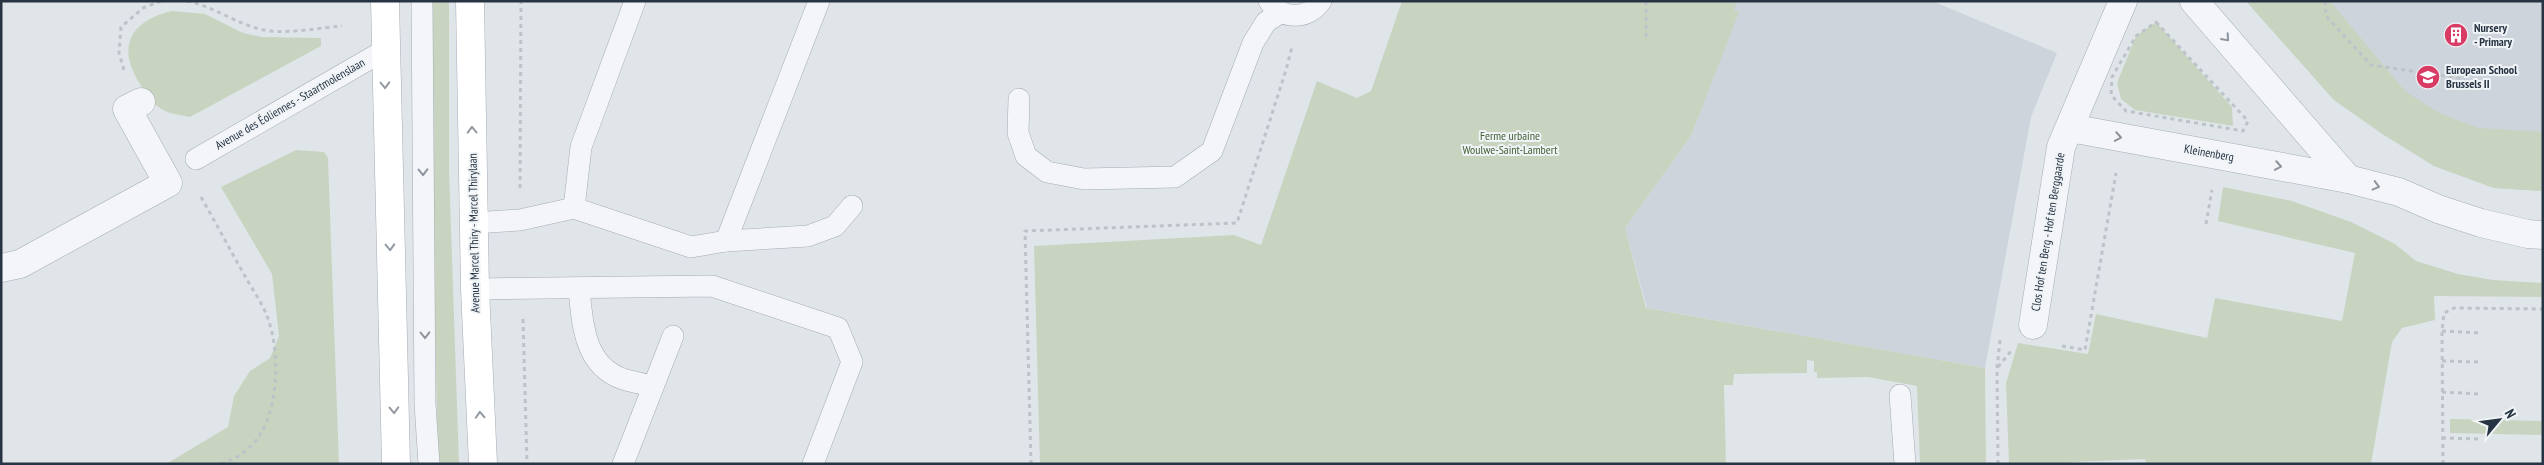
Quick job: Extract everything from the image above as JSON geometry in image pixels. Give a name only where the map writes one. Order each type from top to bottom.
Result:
[{"type":"main road","points":[[385,1],[384,50],[396,464]]},
{"type":"main road","name":"Avenue Marcel Thiry - Marcel Thirylaan","points":[[470,1],[473,222],[483,464]]},
{"type":"street","name":"Clos Hof ten Berg - Hof ten Berggaarde","points":[[2033,325],[2061,147],[2124,1]]},
{"type":"street","points":[[2194,1],[2348,179]]},
{"type":"street","points":[[1,268],[20,264],[168,183],[127,109],[141,102]]},
{"type":"street","name":"Kleinenberg","points":[[2070,128],[2348,179],[2399,192],[2438,209],[2481,223],[2528,234],[2543,235]]},
{"type":"lane","points":[[422,1],[426,404],[429,464]]},
{"type":"lane","points":[[574,208],[581,147],[635,1]]},
{"type":"lane","points":[[726,241],[819,1]]},
{"type":"lane","points":[[1019,99],[1018,133],[1026,156],[1047,172],[1084,179],[1175,177],[1212,151],[1253,43],[1275,7],[1293,16],[1306,14],[1317,7],[1321,1]]},
{"type":"lane","name":"Avenue des Éoliennes - Staartmolenslaan","points":[[196,159],[384,50]]},
{"type":"lane","points":[[473,222],[520,220],[574,208],[692,247],[726,241],[808,236],[835,226],[852,206]]},
{"type":"lane","points":[[475,289],[712,286],[838,328],[852,362],[813,464]]},
{"type":"lane","points":[[579,288],[582,328],[588,347],[603,367],[621,379],[653,386]]},
{"type":"lane","points":[[623,464],[672,336]]},
{"type":"lane","points":[[1900,395],[1905,464]]},
{"type":"path","points":[[141,102],[125,73],[119,53],[121,27],[143,8],[162,1]]},
{"type":"path","points":[[187,1],[200,4],[258,29],[276,31],[342,26]]},
{"type":"path","points":[[1646,1],[1646,37]]},
{"type":"path","points":[[2325,1],[2326,16],[2371,65],[2466,79]]},
{"type":"path","points":[[1031,464],[1025,231],[1237,222],[1286,70],[1294,37],[1275,7]]},
{"type":"path","points":[[2156,22],[2248,121],[2243,131],[2126,111],[2111,95],[2112,77],[2136,36],[2156,22]]},
{"type":"path","points":[[2058,345],[2085,350],[2126,111]]},
{"type":"path","points":[[168,183],[178,181],[192,188],[201,197],[267,317],[276,356],[275,384],[270,409],[263,429],[251,446],[234,459],[221,464]]},
{"type":"path","points":[[2206,224],[2213,187]]},
{"type":"path","points":[[2443,464],[2443,316],[2450,308],[2543,308]]},
{"type":"path","points":[[1998,464],[1997,368],[2001,331]]},
{"type":"path","points":[[2442,331],[2481,332]]},
{"type":"path","points":[[2442,361],[2480,362]]},
{"type":"path","points":[[2442,392],[2480,394]]},
{"type":"path","points":[[2442,438],[2481,439]]},
{"type":"shaded area","points":[[1737,1],[1932,1],[2057,53],[2031,117],[1985,368],[1647,308],[1625,228],[1691,136],[1738,13],[1733,10]]},
{"type":"shaded area","name":"European School Brussels II","points":[[2246,1],[2543,1],[2543,191],[2494,188],[2434,166],[2384,135],[2334,100]]},
{"type":"green space","points":[[428,1],[449,1],[449,170],[459,464],[438,464]]},
{"type":"green space","name":"Ferme urbaine Woulwe-Saint-Lambert","points":[[1402,1],[1737,1],[1734,10],[1739,12],[1691,136],[1625,228],[1646,308],[1985,368],[1986,464],[1920,464],[1917,386],[1868,377],[1817,378],[1817,372],[1814,372],[1814,361],[1807,360],[1807,373],[1734,374],[1733,385],[1724,385],[1726,464],[1040,464],[1034,246],[1234,235],[1261,245],[1317,81],[1357,98],[1371,91]]},
{"type":"green space","points":[[2246,1],[2330,1],[2405,91],[2439,113],[2479,128],[2543,132],[2543,191],[2494,188],[2434,166],[2384,135],[2334,100]]},
{"type":"green space","points":[[172,11],[205,14],[243,33],[262,37],[321,38],[321,46],[190,117],[174,114],[158,107],[150,98],[136,77],[130,64],[128,52],[130,41],[135,31],[156,16]]},
{"type":"green space","points":[[2156,22],[2232,107],[2233,126],[2135,110],[2121,99],[2117,83],[2136,36]]},
{"type":"green space","points":[[296,150],[324,152],[328,158],[339,464],[166,464],[228,427],[234,396],[250,371],[270,358],[279,336],[272,274],[221,187]]},
{"type":"green space","points":[[2223,187],[2292,201],[2351,222],[2395,244],[2416,261],[2458,274],[2493,280],[2543,283],[2543,297],[2434,296],[2435,320],[2402,328],[2392,342],[2371,464],[2146,464],[2145,459],[2071,462],[2071,464],[2009,464],[2006,383],[2018,343],[2088,354],[2096,314],[2207,338],[2215,298],[2342,321],[2355,253],[2218,221]]},
{"type":"green space","points":[[2450,419],[2543,421],[2543,435],[2450,433]]},
{"type":"place","name":"Nursery - Primary","points":[[2456,35]]},
{"type":"place","name":"European School Brussels II","points":[[2428,77]]}]
